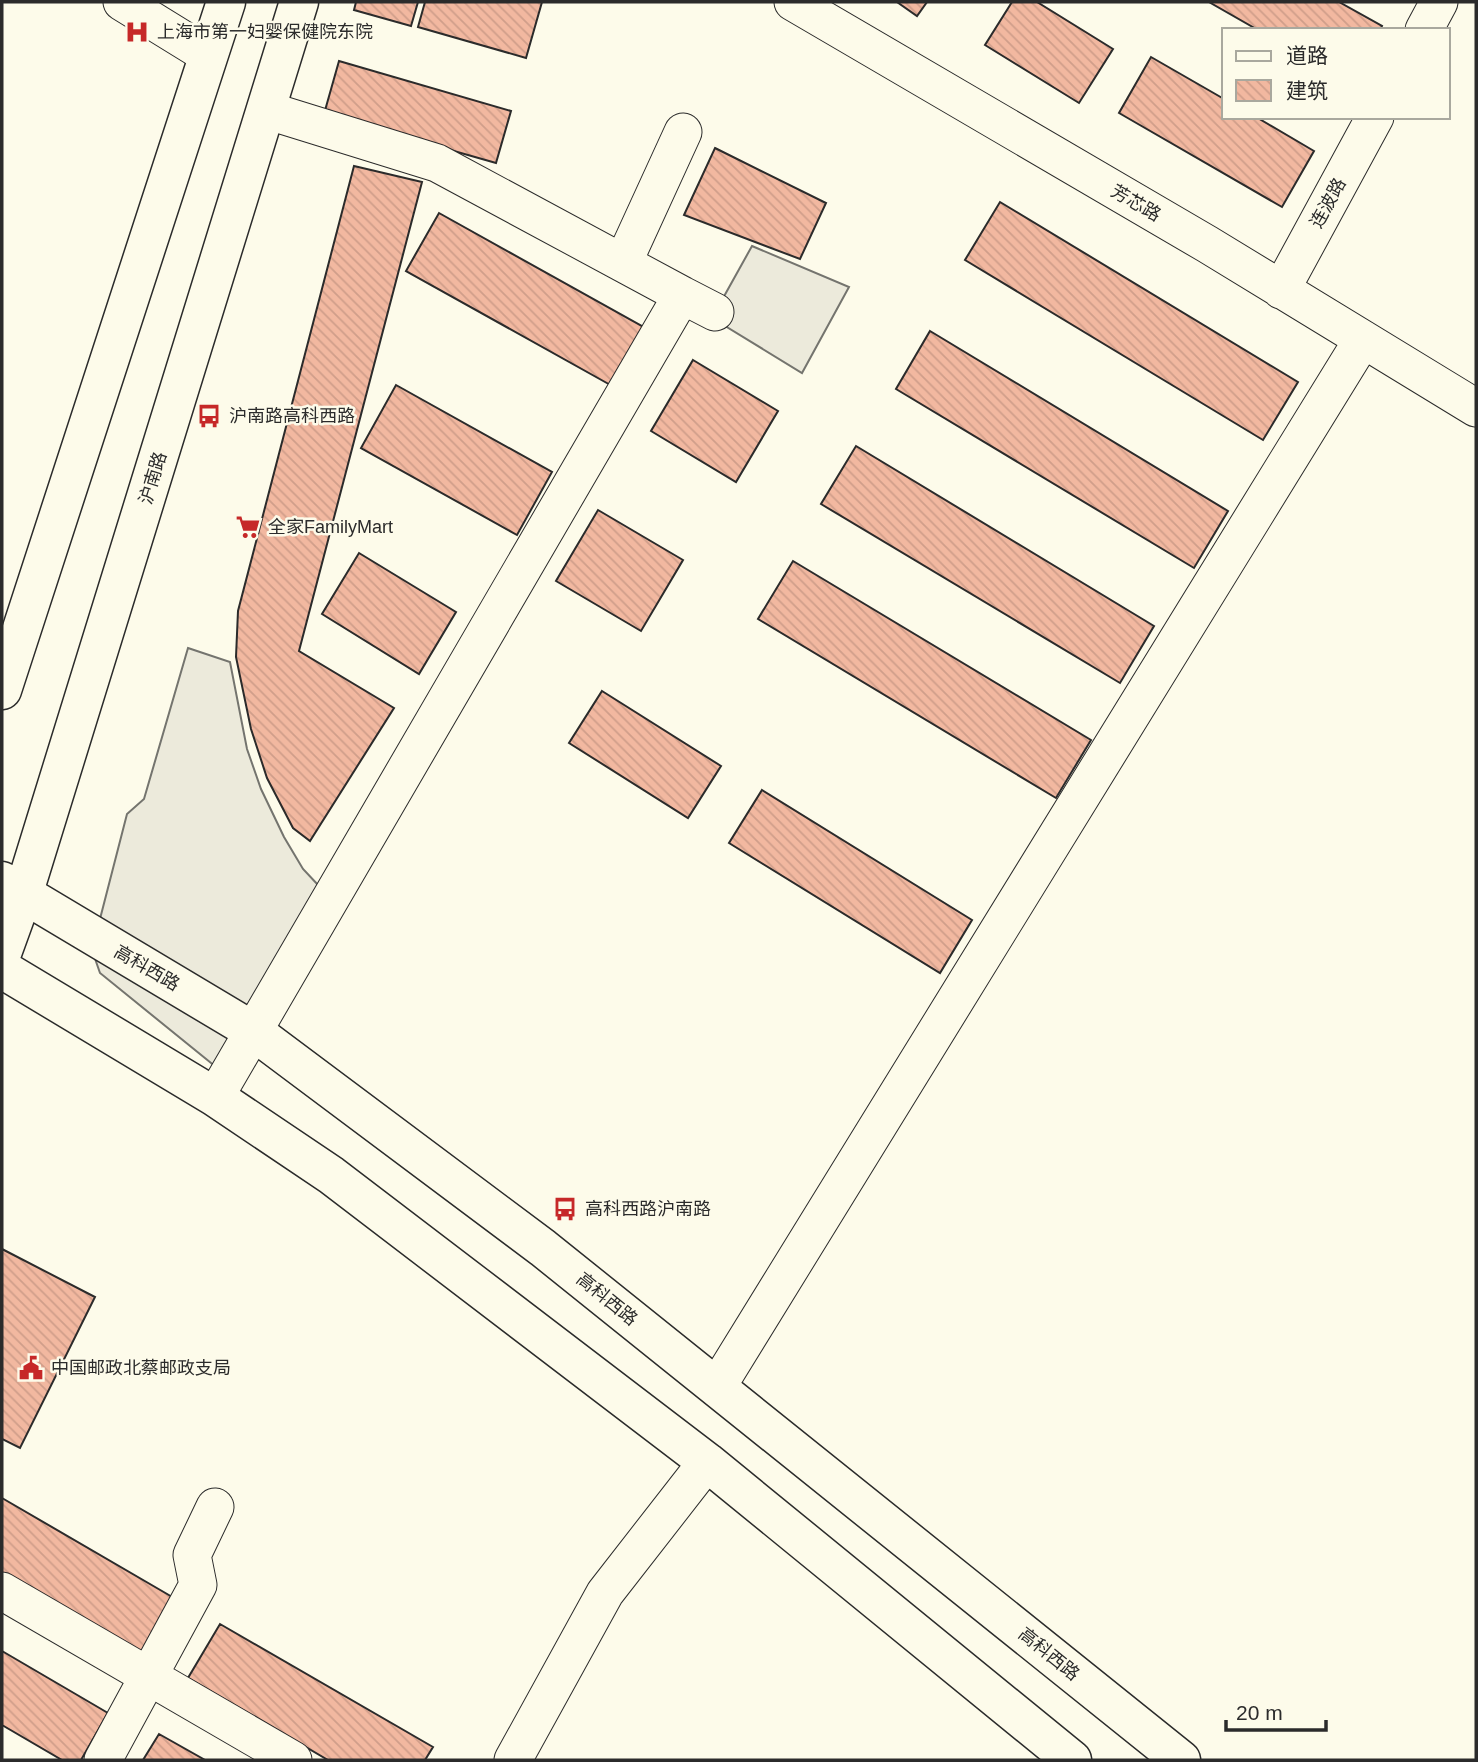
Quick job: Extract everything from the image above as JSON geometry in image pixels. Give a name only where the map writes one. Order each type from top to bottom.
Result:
[{"type":"main road","points":[[2,690],[226,2]]},
{"type":"main road","name":"沪南路","points":[[2,953],[12,888],[299,2]]},
{"type":"main road","name":"高科西路","points":[[12,888],[253,1031],[543,1248],[1181,1760]]},
{"type":"main road","points":[[2,969],[215,1097],[331,1175],[707,1462],[1072,1760]]},
{"type":"street","points":[[122,2],[208,55]]},
{"type":"street","name":"芳芯路","points":[[793,2],[1476,408]]},
{"type":"street","points":[[1425,28],[1439,2]]},
{"type":"street","points":[[266,110],[438,163],[715,312]]},
{"type":"street","name":"连波路","points":[[1280,290],[1375,119]]},
{"type":"street","points":[[623,263],[683,132]]},
{"type":"street","points":[[215,1097],[682,295]]},
{"type":"street","points":[[717,1387],[1363,339]]},
{"type":"street","points":[[513,1760],[605,1593],[707,1462]]},
{"type":"street","points":[[103,1760],[198,1585],[192,1555],[215,1507]]},
{"type":"street","points":[[2,1591],[293,1760]]},
{"type":"shaded area","points":[[752,246],[849,287],[802,373],[712,318]]},
{"type":"shaded area","points":[[188,648],[230,662],[247,749],[261,789],[303,869],[319,886],[216,1067],[100,973],[92,950],[127,814],[144,799]]},
{"type":"building","points":[[356,2],[418,2],[411,26],[354,10]]},
{"type":"building","points":[[425,2],[542,2],[526,58],[418,27]]},
{"type":"building","points":[[897,2],[927,2],[917,16]]},
{"type":"building","points":[[1012,2],[1037,2],[1113,49],[1079,103],[985,45]]},
{"type":"building","points":[[1209,2],[1339,2],[1382,26],[1381,28],[1254,28]]},
{"type":"building","points":[[1151,57],[1222,98],[1222,119],[1259,119],[1314,151],[1282,207],[1119,113]]},
{"type":"building","points":[[339,61],[511,111],[496,163],[324,114]]},
{"type":"building","points":[[715,148],[826,203],[800,259],[684,215]]},
{"type":"building","points":[[354,166],[422,182],[299,651],[394,708],[310,841],[293,828],[267,778],[251,729],[236,657],[238,611]]},
{"type":"building","points":[[1000,202],[1298,382],[1263,440],[965,260]]},
{"type":"building","points":[[439,213],[647,329],[614,387],[406,271]]},
{"type":"building","points":[[930,331],[1228,511],[1194,568],[896,389]]},
{"type":"building","points":[[693,360],[778,411],[736,482],[651,431]]},
{"type":"building","points":[[396,385],[552,472],[517,535],[361,448]]},
{"type":"building","points":[[856,446],[1154,626],[1120,683],[821,504]]},
{"type":"building","points":[[598,510],[683,560],[641,631],[556,581]]},
{"type":"building","points":[[359,553],[456,612],[419,674],[322,614]]},
{"type":"building","points":[[793,561],[1091,740],[1056,798],[758,619]]},
{"type":"building","points":[[602,691],[721,766],[688,818],[569,743]]},
{"type":"building","points":[[762,790],[972,920],[940,973],[729,843]]},
{"type":"building","name":"中国邮政北蔡邮政支局","points":[[2,1249],[95,1297],[20,1448],[2,1439]]},
{"type":"building","points":[[2,1498],[174,1598],[142,1654],[2,1572]]},
{"type":"building","points":[[220,1624],[433,1747],[425,1760],[328,1760],[188,1678]]},
{"type":"building","points":[[2,1651],[108,1713],[81,1760],[62,1760],[2,1725]]},
{"type":"building","points":[[159,1734],[205,1760],[143,1760]]},
{"type":"place","name":"上海市第一妇婴保健院东院","points":[[137,32]]},
{"type":"place","name":"沪南路高科西路","points":[[209,416]]},
{"type":"place","name":"全家FamilyMart","points":[[248,527]]},
{"type":"place","name":"高科西路沪南路","points":[[565,1209]]},
{"type":"place","name":"中国邮政北蔡邮政支局","points":[[31,1368]]}]
